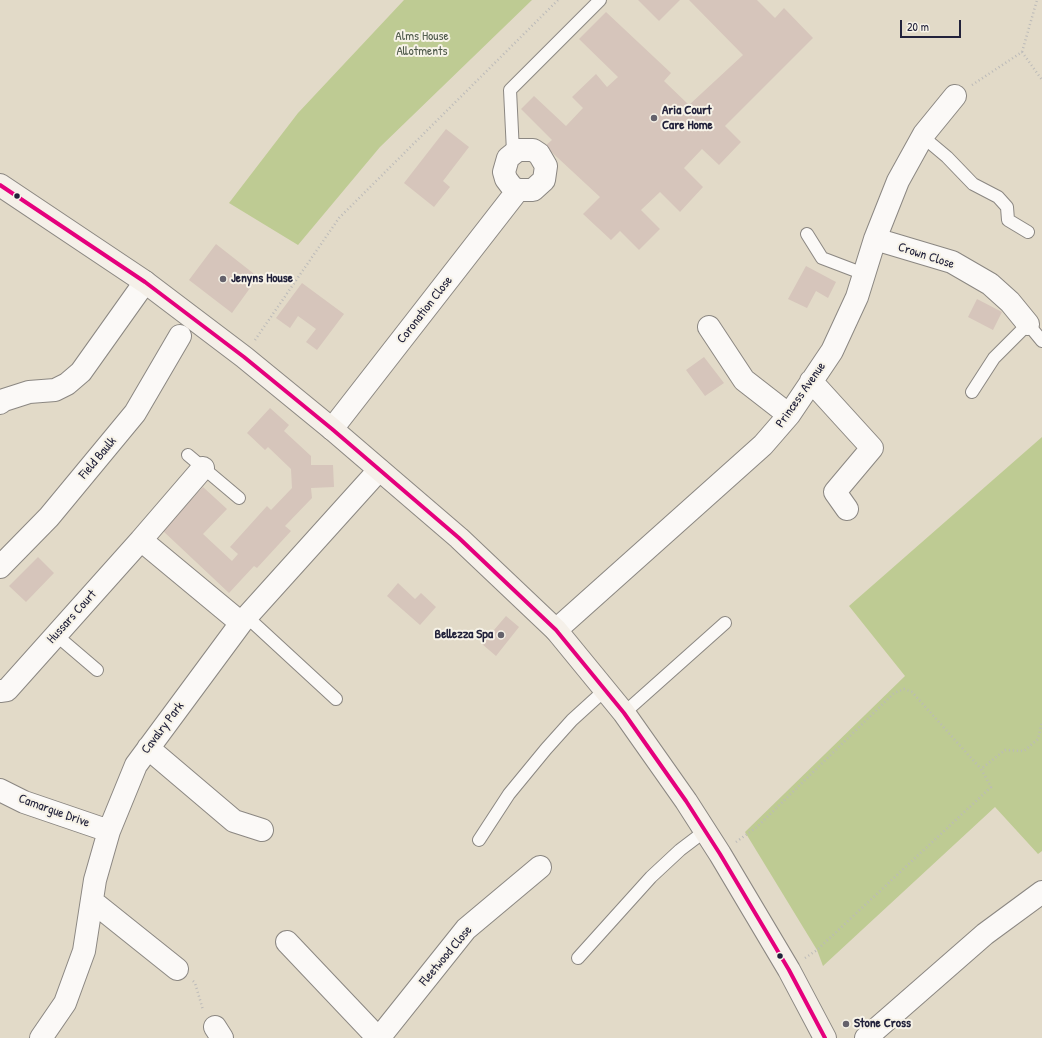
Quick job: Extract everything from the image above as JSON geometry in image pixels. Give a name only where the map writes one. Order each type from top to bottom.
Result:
[{"type":"main road","points":[[0,185],[145,282],[244,357],[332,429],[459,538],[556,630],[624,713],[705,831],[789,970],[825,1038]]},
{"type":"street","name":"Princess Avenue","points":[[556,630],[758,450],[789,415],[832,351],[857,297],[875,240],[898,181],[922,136],[955,96]]},
{"type":"street","points":[[526,149],[533,150],[544,159],[546,166],[544,180],[539,186],[525,192],[518,190],[512,187],[506,179],[504,172],[508,158],[513,152],[526,149]]},
{"type":"street","name":"Coronation Close","points":[[332,429],[518,190]]},
{"type":"street","name":"Crown Close","points":[[875,240],[952,262],[990,284],[1010,302],[1028,324]]},
{"type":"street","points":[[0,403],[4,400],[28,392],[55,390],[67,384],[81,372],[145,282]]},
{"type":"street","points":[[709,327],[744,380],[789,415]]},
{"type":"street","name":"Field Baulk","points":[[0,567],[49,517],[135,413],[180,336]]},
{"type":"street","points":[[812,381],[872,448],[835,492],[847,509]]},
{"type":"street","name":"Hussars Court","points":[[0,691],[6,690],[141,540],[196,462]]},
{"type":"street","name":"Cavalry Park","points":[[41,1038],[64,1003],[84,951],[95,880],[109,831],[136,765],[244,620],[379,470]]},
{"type":"street","points":[[141,540],[244,620]]},
{"type":"street","points":[[148,748],[234,821],[262,830]]},
{"type":"street","name":"Camargue Drive","points":[[0,790],[24,802],[109,831]]},
{"type":"street","name":"Fleetwood Close","points":[[287,942],[379,1038],[466,929],[540,866]]},
{"type":"street","points":[[866,1038],[985,934],[1042,892]]},
{"type":"street","points":[[92,901],[177,969]]},
{"type":"lane","points":[[513,152],[510,90],[600,0]]},
{"type":"lane","points":[[922,136],[947,157],[973,184],[998,197],[1007,207],[1008,220],[1028,232]]},
{"type":"lane","points":[[807,234],[822,258],[864,274]]},
{"type":"lane","points":[[972,392],[994,358],[1028,324],[1042,341]]},
{"type":"lane","points":[[196,462],[239,498]]},
{"type":"lane","points":[[244,620],[336,699]]},
{"type":"lane","points":[[624,713],[725,623]]},
{"type":"lane","points":[[56,635],[97,670]]},
{"type":"lane","points":[[479,840],[509,794],[546,749],[572,720],[605,690]]},
{"type":"lane","points":[[578,958],[650,877],[680,850],[705,831]]},
{"type":"path","points":[[244,357],[339,218],[558,0]]},
{"type":"path","points":[[955,96],[1022,52],[1038,0]]},
{"type":"path","points":[[1022,52],[1042,80]]},
{"type":"path","points":[[720,854],[757,827],[894,693],[904,689],[912,692],[981,768],[991,787],[817,950],[789,970]]},
{"type":"path","points":[[981,768],[1005,750],[1024,751],[1038,739],[1042,722]]},
{"type":"path","points":[[177,969],[195,983],[207,1021],[213,1029],[219,1033]]},
{"type":"green space","name":"Alms House Allotments","points":[[404,0],[532,0],[380,147],[298,245],[229,203],[298,113]]},
{"type":"green space","points":[[1042,437],[1042,851],[1038,854],[995,807],[823,966],[817,950],[745,832],[905,676],[849,606]]},
{"type":"building","points":[[638,0],[680,0],[659,21]]},
{"type":"building","name":"Aria Court Care Home","points":[[689,0],[757,0],[775,18],[784,8],[813,38],[725,126],[741,142],[719,165],[702,149],[684,168],[703,187],[680,212],[660,192],[641,210],[660,229],[639,250],[620,231],[611,240],[583,214],[600,197],[545,146],[552,140],[521,109],[534,96],[566,126],[583,108],[572,97],[596,74],[607,87],[618,77],[579,39],[606,12],[671,73],[664,81],[689,105],[743,55]]},
{"type":"building","points":[[446,129],[469,147],[443,181],[450,187],[434,207],[404,183]]},
{"type":"building","name":"Jenyns House","points":[[216,244],[258,277],[232,313],[189,280]]},
{"type":"building","points":[[806,266],[836,282],[828,298],[816,291],[807,308],[788,299]]},
{"type":"building","points":[[302,283],[344,314],[317,350],[306,342],[316,329],[298,316],[290,328],[276,318]]},
{"type":"building","points":[[977,299],[1002,312],[993,330],[968,317]]},
{"type":"building","points":[[704,357],[724,383],[705,396],[686,370]]},
{"type":"building","points":[[270,408],[289,425],[284,431],[311,456],[311,465],[333,465],[334,487],[311,488],[312,498],[285,526],[291,531],[257,568],[254,566],[229,593],[162,530],[203,487],[227,509],[203,534],[232,561],[238,554],[230,547],[267,506],[271,510],[292,488],[291,469],[268,447],[265,450],[247,433]]},
{"type":"building","points":[[38,557],[54,573],[26,602],[9,586]]},
{"type":"building","points":[[398,583],[415,599],[421,593],[436,607],[420,625],[387,596]]},
{"type":"building","name":"Bellezza Spa","points":[[506,616],[519,627],[496,656],[482,644]]},
{"type":"transit line","points":[[0,185],[145,282],[244,357],[332,429],[459,538],[556,630],[624,713],[686,801],[720,854],[789,970],[825,1038]]},
{"type":"place","name":"Aria Court Care Home","points":[[654,118]]},
{"type":"place","name":"Jenyns House","points":[[223,279]]},
{"type":"place","name":"Bellezza Spa","points":[[501,635]]},
{"type":"place","name":"Stone Cross","points":[[846,1024]]}]
